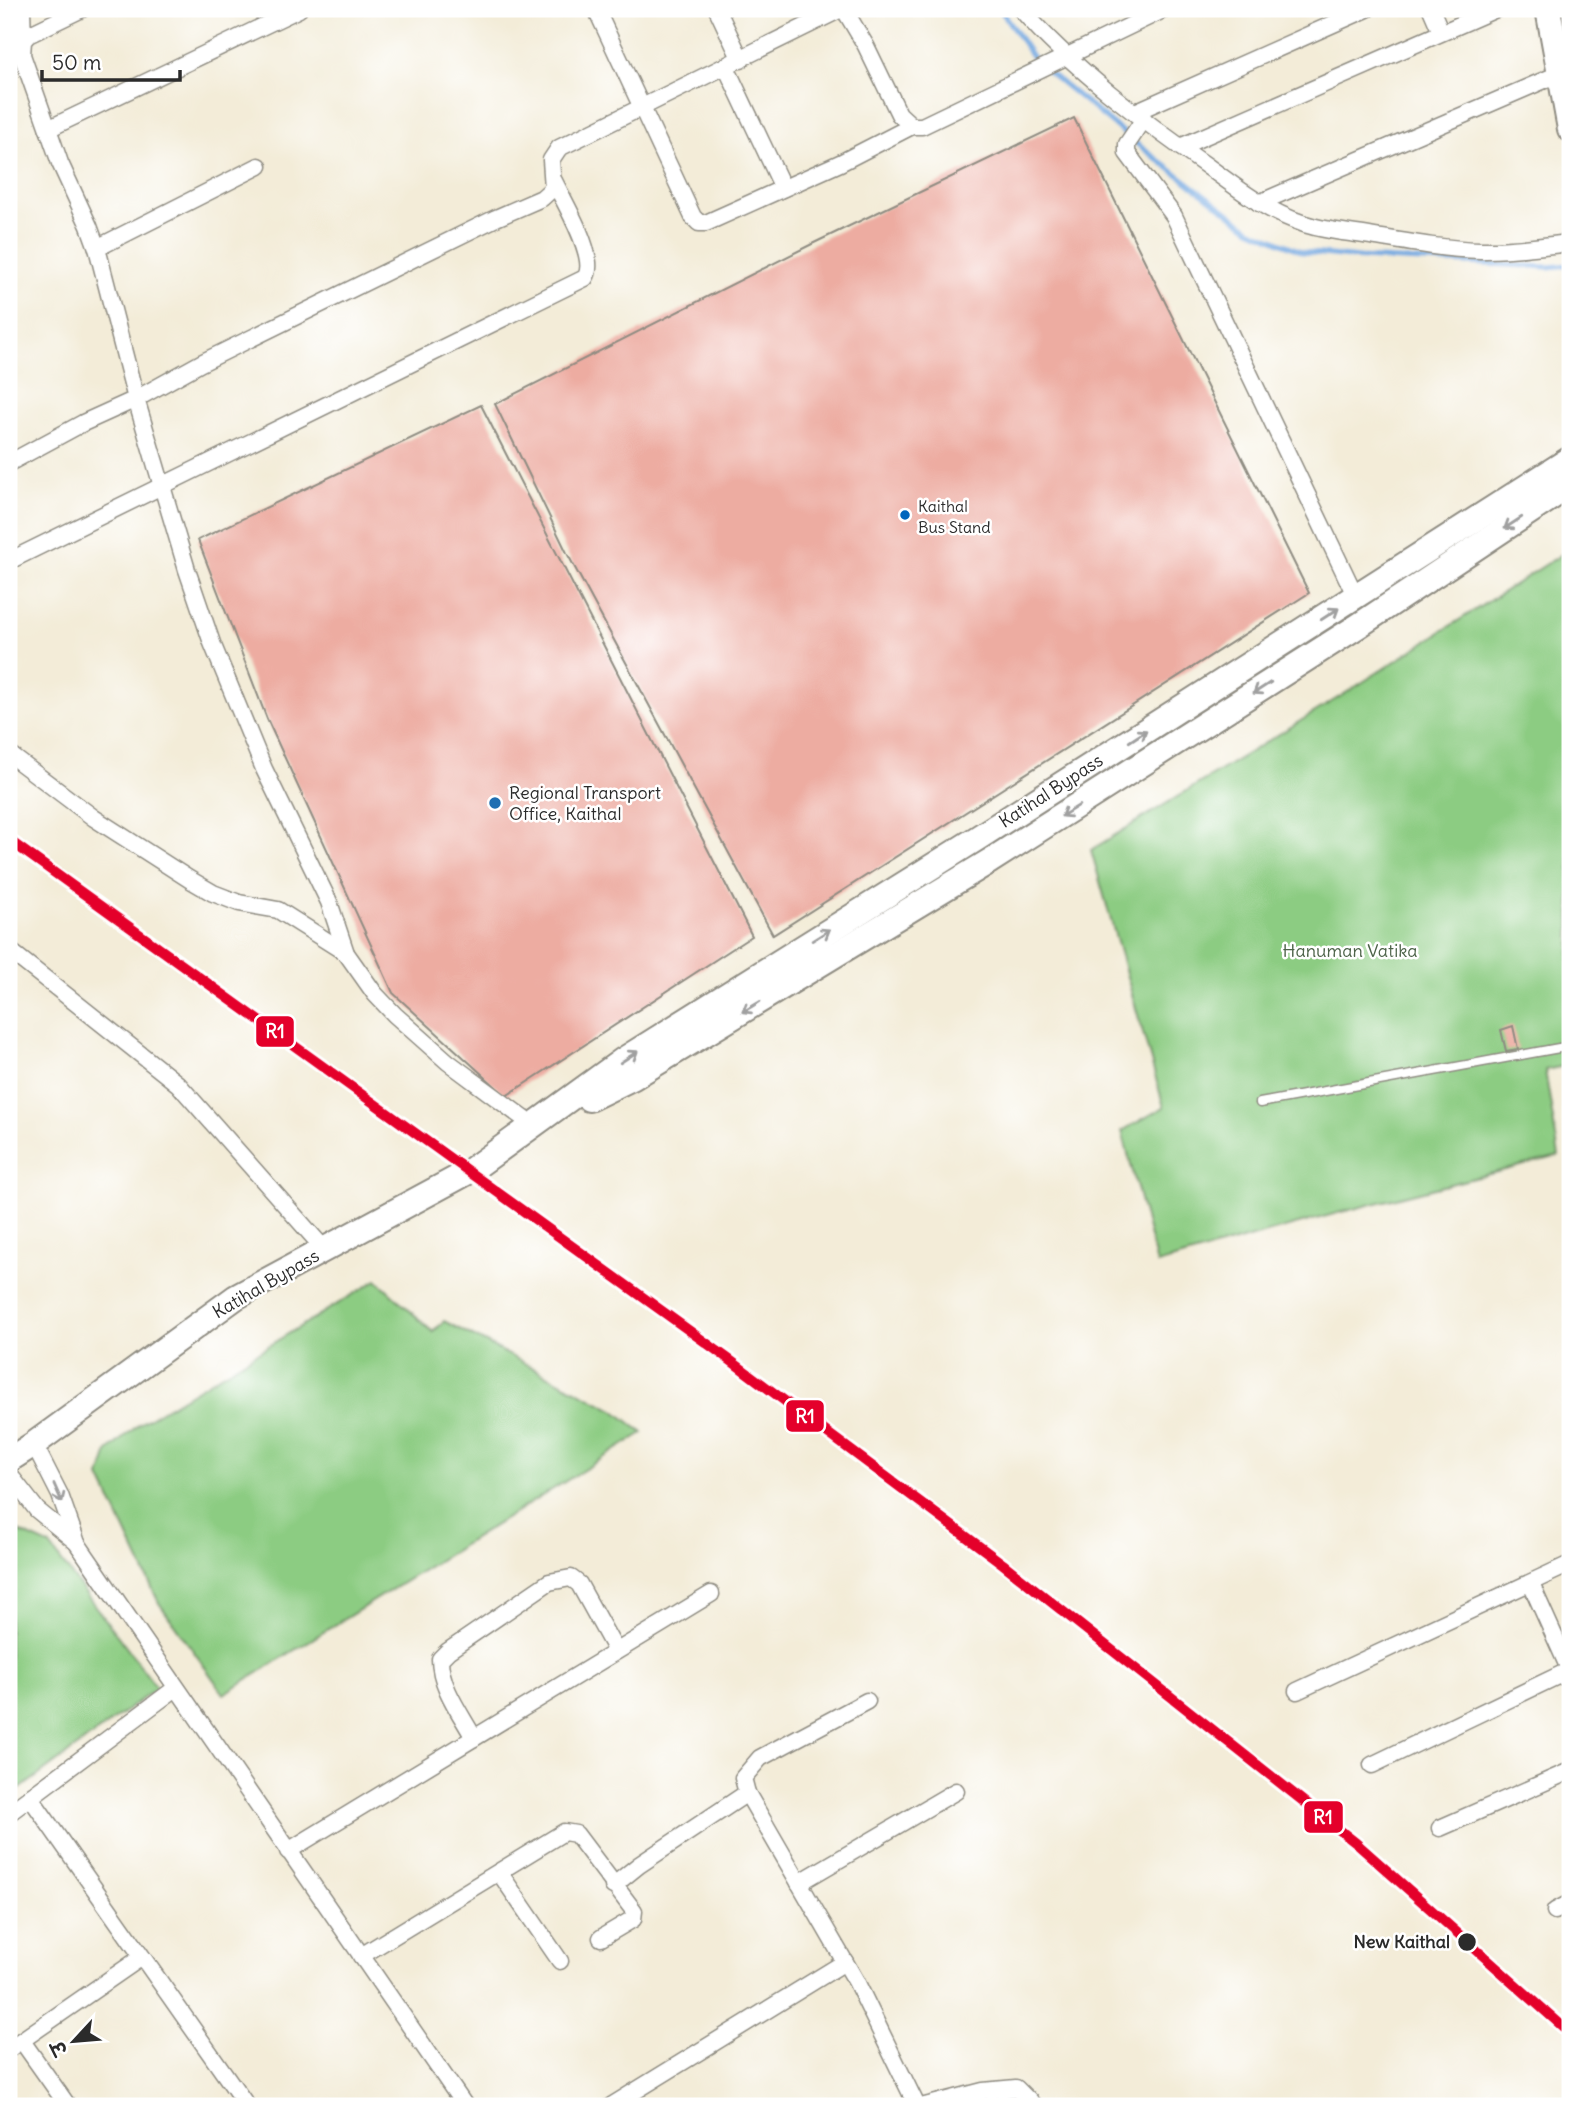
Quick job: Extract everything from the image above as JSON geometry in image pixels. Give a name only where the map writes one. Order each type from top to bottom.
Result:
[{"type":"main road","points":[[1548,9],[1570,129]]},
{"type":"main road","name":"Katihal Bypass","points":[[9,1460],[236,1297],[470,1171],[623,1060],[988,832],[1570,459]]},
{"type":"main road","name":"Katihal Bypass","points":[[534,1126],[632,1078],[862,941],[1231,708],[1570,485]]},
{"type":"street","points":[[22,9],[22,55],[60,163],[97,248],[161,485],[212,643],[264,769],[329,902],[346,953],[375,994],[395,1015],[448,1062],[534,1126]]},
{"type":"street","points":[[23,41],[35,30],[82,9]]},
{"type":"street","points":[[48,129],[299,9]]},
{"type":"street","points":[[596,9],[692,217],[699,223],[706,223],[860,153],[912,126],[922,126],[1165,9]]},
{"type":"street","points":[[717,9],[734,63],[783,188]]},
{"type":"street","points":[[9,463],[201,363],[542,198],[553,188],[551,160],[555,152],[842,9],[866,46],[899,114],[912,126]]},
{"type":"street","points":[[1021,9],[1060,58],[1136,126],[1180,147],[1259,204],[1304,224],[1442,247],[1507,250],[1570,243]]},
{"type":"street","points":[[1356,597],[1174,216],[1127,153],[1136,126],[1367,9]]},
{"type":"street","points":[[1431,9],[1441,32]]},
{"type":"street","points":[[1180,147],[1496,9]]},
{"type":"street","points":[[1259,204],[1560,73]]},
{"type":"street","points":[[97,248],[259,166]]},
{"type":"street","points":[[9,561],[586,278],[590,266],[587,252],[554,181]]},
{"type":"street","points":[[9,754],[94,818],[189,879],[213,893],[239,903],[278,910],[346,953]]},
{"type":"street","points":[[9,950],[178,1084],[324,1250]]},
{"type":"street","points":[[34,1444],[60,1495],[77,1543],[465,2106]]},
{"type":"street","points":[[9,1475],[37,1510],[77,1543]]},
{"type":"street","points":[[1297,1691],[1570,1564]]},
{"type":"street","points":[[474,1738],[444,1683],[440,1673],[440,1659],[549,1583],[571,1578],[579,1584],[615,1651]]},
{"type":"street","points":[[1372,1765],[1570,1670],[1531,1584]]},
{"type":"street","points":[[288,1850],[711,1594]]},
{"type":"street","points":[[9,1813],[176,1688]]},
{"type":"street","points":[[867,1701],[760,1758],[743,1778],[747,1793],[845,1962],[916,2106]]},
{"type":"street","points":[[1440,1828],[1570,1771]]},
{"type":"street","points":[[799,1883],[956,1791]]},
{"type":"street","points":[[613,1886],[747,1793]]},
{"type":"street","points":[[30,1797],[247,2106]]},
{"type":"street","points":[[361,1956],[564,1832],[576,1833],[635,1915],[633,1919],[601,1938]]},
{"type":"street","points":[[499,1872],[560,1961]]},
{"type":"street","points":[[1555,1911],[1570,1903]]},
{"type":"street","points":[[68,2106],[15,2045],[142,1957]]},
{"type":"street","points":[[611,2106],[845,1962]]},
{"type":"street","points":[[925,2106],[983,2091],[1016,2088],[1034,2106]]},
{"type":"lane","points":[[1260,1103],[1570,1046]]},
{"type":"green space","name":"Hanuman Vatika","points":[[1570,549],[1570,1065],[1545,1070],[1559,1156],[1334,1214],[1157,1264],[1122,1131],[1164,1107],[1091,850],[1341,696]]},
{"type":"green space","points":[[377,1280],[433,1332],[444,1321],[614,1410],[643,1433],[224,1694],[159,1603],[100,1477],[108,1451],[138,1425]]},
{"type":"green space","points":[[9,1527],[49,1545],[157,1688],[9,1797]]},
{"type":"building","name":"Kaithal Bus Stand","points":[[1074,118],[1309,593],[773,935],[567,553],[495,404],[814,243]]},
{"type":"building","name":"Regional Transport Office, Kaithal","points":[[481,405],[752,936],[506,1096],[393,993],[267,719],[198,540]]},
{"type":"building","points":[[1513,1026],[1518,1049],[1506,1051],[1501,1030]]},
{"type":"waterway","points":[[1000,9],[1036,62],[1141,147],[1250,229],[1303,252],[1359,258],[1548,267],[1570,265]]},
{"type":"transit line","name":"R1","points":[[9,840],[730,1360],[1003,1564],[1356,1843],[1570,2033]]},
{"type":"place","name":"Kaithal Bus Stand","points":[[905,515]]},
{"type":"place","name":"Regional Transport Office, Kaithal","points":[[495,803]]},
{"type":"place","name":"New Kaithal","points":[[1467,1942]]}]
